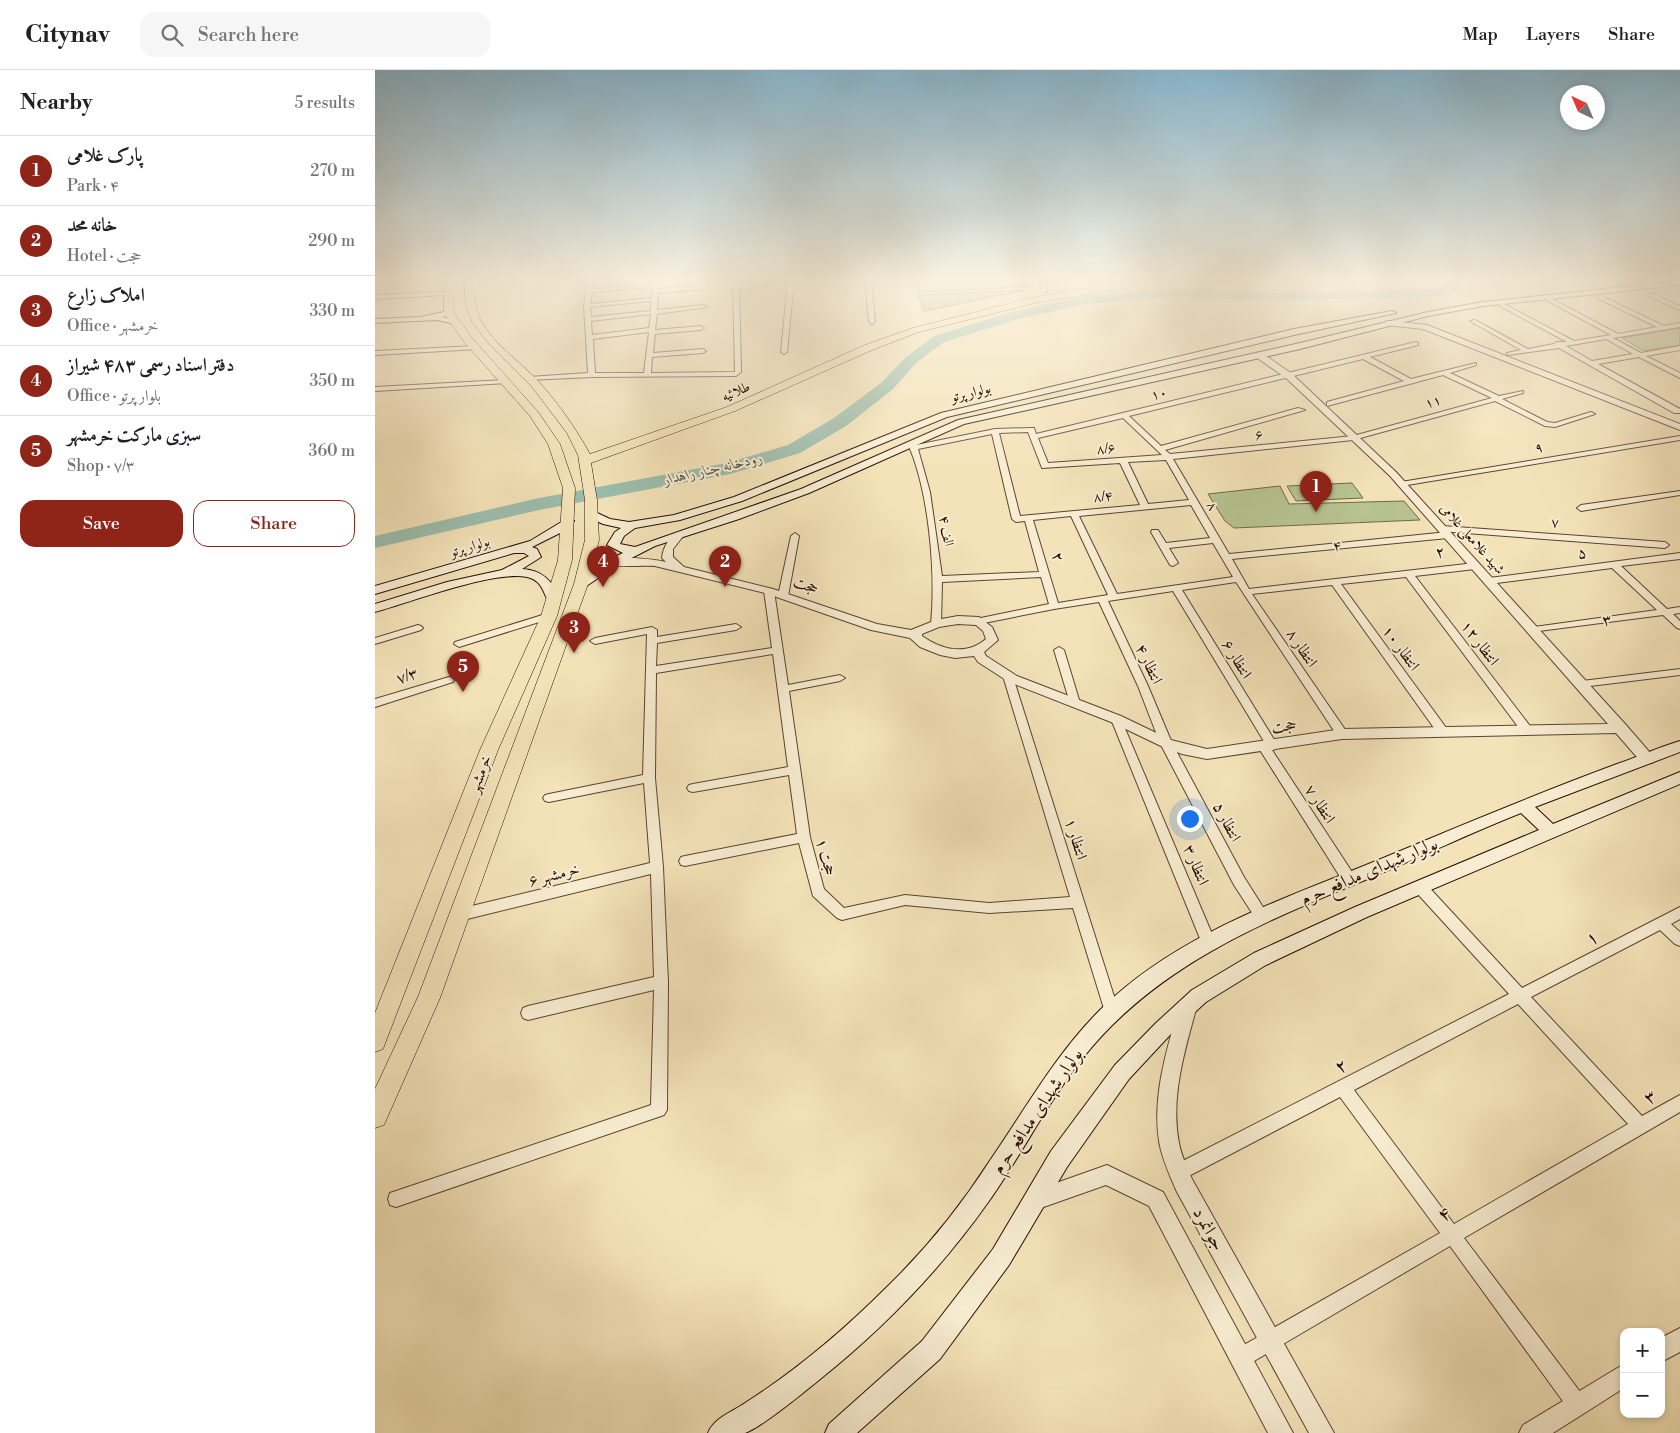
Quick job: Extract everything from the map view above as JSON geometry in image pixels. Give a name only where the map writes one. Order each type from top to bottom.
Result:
[{"type":"main road","name":"خرمشهر","points":[[375,1041],[491,744],[555,601],[565,560],[569,488],[554,444],[534,414],[472,344]]},
{"type":"main road","points":[[375,1116],[429,998],[521,741],[581,584],[592,540],[589,484],[581,448],[529,379],[495,344]]},
{"type":"main road","points":[[788,372],[856,344]]},
{"type":"main road","name":"طلائیه","points":[[585,461],[607,451],[694,424],[746,404],[884,344]]},
{"type":"main road","name":"بولوار پرتو","points":[[591,507],[607,522],[633,525],[676,518],[738,499],[944,415],[1243,344]]},
{"type":"main road","name":"بولوار پرتو","points":[[581,584],[610,564],[637,551],[814,487],[913,446],[961,422],[1305,344]]},
{"type":"main road","points":[[1131,369],[1143,381]]},
{"type":"main road","name":"طلائیه","points":[[581,448],[664,426],[745,391]]},
{"type":"main road","points":[[797,476],[814,487]]},
{"type":"main road","name":"بولوار پرتو","points":[[375,590],[534,543],[556,532],[568,520]]},
{"type":"main road","points":[[633,525],[619,534],[613,545],[621,549],[637,551]]},
{"type":"main road","points":[[485,577],[523,564],[532,559],[535,554],[525,549],[492,556]]},
{"type":"main road","name":"بولوار پرتو","points":[[375,608],[485,577],[526,573],[536,576],[550,586],[555,601]]},
{"type":"main road","points":[[491,744],[521,741]]},
{"type":"main road","name":"بولوار شهدای مدافع حرم","points":[[721,1433],[748,1417],[806,1375],[860,1328],[914,1275],[951,1234],[982,1193],[1057,1076],[1079,1046],[1112,1012],[1161,971],[1208,941],[1261,916],[1523,805],[1680,746]]},
{"type":"main road","name":"بولوار شهدای مدافع حرم","points":[[838,1433],[931,1350],[1001,1258],[1059,1159],[1122,1072],[1199,996],[1261,959],[1361,912],[1550,831],[1678,782]]},
{"type":"main road","points":[[1523,805],[1550,831]]},
{"type":"street","points":[[590,344],[592,375]]},
{"type":"street","points":[[647,375],[650,344]]},
{"type":"street","points":[[529,379],[592,375],[730,375],[738,372],[737,344]]},
{"type":"street","points":[[784,352],[785,344]]},
{"type":"street","name":"۱۰","points":[[1034,437],[1416,344]]},
{"type":"street","points":[[1466,344],[1680,427]]},
{"type":"street","points":[[1485,344],[1667,413],[1679,413]]},
{"type":"street","points":[[1514,344],[1526,350]]},
{"type":"street","points":[[1509,354],[1557,344],[1679,413]]},
{"type":"street","points":[[1618,344],[1680,376]]},
{"type":"street","points":[[375,353],[475,348]]},
{"type":"street","points":[[1591,363],[1680,348]]},
{"type":"street","points":[[649,355],[703,351]]},
{"type":"street","name":"شهید غلامعلی غلامی","points":[[1259,355],[1289,376],[1401,484],[1534,630],[1647,759]]},
{"type":"street","points":[[1365,357],[1410,382]]},
{"type":"street","points":[[1330,404],[1474,364]]},
{"type":"street","points":[[1445,373],[1545,424],[1555,425],[1591,414]]},
{"type":"street","points":[[375,389],[505,382]]},
{"type":"street","name":"۱۱","points":[[1353,438],[1521,392]]},
{"type":"street","points":[[1159,448],[1301,410]]},
{"type":"street","name":"۸","points":[[1124,415],[1168,456],[1238,579]]},
{"type":"street","points":[[913,446],[995,431],[1031,430],[1034,437]]},
{"type":"street","name":"۸/۴","points":[[995,431],[1016,519],[1194,502]]},
{"type":"street","name":"۸/۶","points":[[1034,437],[1045,466],[1168,456]]},
{"type":"street","name":"۶","points":[[1168,456],[1353,438]]},
{"type":"street","name":"۹","points":[[1401,484],[1680,438]]},
{"type":"street","name":"۴ الف","points":[[913,446],[921,468],[937,558],[936,624]]},
{"type":"street","points":[[1123,460],[1145,507]]},
{"type":"street","points":[[1581,508],[1680,493]]},
{"type":"street","points":[[1074,514],[1114,597]]},
{"type":"street","name":"۲","points":[[1028,518],[1054,606]]},
{"type":"street","points":[[1155,532],[1173,563]]},
{"type":"street","name":"۷","points":[[1445,532],[1665,545]]},
{"type":"street","name":"۴","points":[[1226,557],[1445,532]]},
{"type":"street","points":[[679,535],[668,549],[667,558],[684,570]]},
{"type":"street","points":[[783,596],[795,536]]},
{"type":"street","points":[[1163,546],[1216,540]]},
{"type":"street","name":"۵","points":[[1489,581],[1680,556]]},
{"type":"street","name":"حجت","points":[[610,564],[637,561],[655,563],[769,591],[875,627],[916,636],[924,644],[945,651],[967,654],[977,651],[981,659],[1008,676],[1116,719],[1165,743],[1207,754],[1342,734],[1621,728]]},
{"type":"street","points":[[1613,564],[1680,626]]},
{"type":"street","name":"۲","points":[[1409,574],[1475,566]]},
{"type":"street","points":[[938,579],[1045,574]]},
{"type":"street","points":[[1246,592],[1409,574]]},
{"type":"street","name":"انتظار ۱۲","points":[[1409,574],[1526,730]]},
{"type":"street","points":[[916,636],[916,632],[936,624],[958,620],[979,621],[1054,606],[1238,579]]},
{"type":"street","name":"انتظار ۸","points":[[1238,579],[1342,734]]},
{"type":"street","name":"انتظار ۱۰","points":[[1335,582],[1443,732]]},
{"type":"street","name":"انتظار ۶","points":[[1176,588],[1268,746]]},
{"type":"street","name":"حجت ۱","points":[[769,591],[804,837],[819,892],[842,914],[905,900],[989,908],[1078,902]]},
{"type":"street","name":"انتظار ۴","points":[[1102,599],[1143,686],[1165,743]]},
{"type":"street","name":"۳","points":[[1534,630],[1680,610]]},
{"type":"street","points":[[459,644],[549,616]]},
{"type":"street","points":[[977,651],[985,649],[992,640],[988,630],[979,621]]},
{"type":"street","points":[[652,642],[736,627]]},
{"type":"street","points":[[375,641],[418,628]]},
{"type":"street","points":[[397,1199],[659,1110],[661,982],[657,867],[649,778],[652,630],[595,641]]},
{"type":"street","points":[[651,670],[777,650]]},
{"type":"street","points":[[1059,650],[1075,704]]},
{"type":"street","points":[[1582,684],[1680,672]]},
{"type":"street","name":"انتظار ۱","points":[[1008,676],[1112,1012]]},
{"type":"street","points":[[783,689],[840,678]]},
{"type":"street","name":"۷/۳","points":[[375,703],[449,680]]},
{"type":"street","name":"انتظار ۳","points":[[1116,719],[1208,941]]},
{"type":"street","name":"انتظار ۵","points":[[1165,743],[1239,881],[1261,916]]},
{"type":"street","name":"انتظار ۷","points":[[1268,746],[1349,879]]},
{"type":"street","points":[[693,788],[794,770]]},
{"type":"street","points":[[549,798],[649,778]]},
{"type":"street","points":[[685,861],[804,837]]},
{"type":"street","name":"خرمشهر ۶","points":[[459,915],[657,867]]},
{"type":"street","points":[[1420,887],[1640,1126]]},
{"type":"street","name":"۱","points":[[1521,996],[1680,913]]},
{"type":"street","points":[[1661,923],[1680,940]]},
{"type":"street","points":[[528,1013],[661,982]]},
{"type":"street","name":"۲","points":[[1179,1172],[1521,996]]},
{"type":"street","name":"جوانمرد","points":[[1188,1006],[1179,1038],[1168,1093],[1169,1142],[1184,1185],[1322,1433]]},
{"type":"street","points":[[1343,1088],[1577,1404]]},
{"type":"street","name":"۳","points":[[1640,1126],[1680,1103]]},
{"type":"street","name":"۴","points":[[1242,1357],[1640,1126]]},
{"type":"street","name":"جوانمرد","points":[[1035,1200],[1107,1175],[1156,1199],[1281,1433]]},
{"type":"street","points":[[1665,1348],[1680,1339]]},
{"type":"street","points":[[1531,1433],[1620,1377]]},
{"type":"green space","points":[[1631,344],[1680,344],[1680,345],[1644,351]]},
{"type":"green space","points":[[1352,483],[1363,498],[1296,501],[1287,486]]},
{"type":"green space","points":[[1280,486],[1289,504],[1404,501],[1420,520],[1234,528],[1225,521],[1208,494]]},
{"type":"waterway","name":"رودخانه چنار راهدار","points":[[375,542],[539,504],[730,468],[794,449],[840,422],[887,386],[911,360],[933,344]]},
{"type":"place","name":"پارک غلامی","points":[[1316,512]]},
{"type":"place","name":"دفتر اسناد رسمی ۴۸۳ شیراز","points":[[603,587]]},
{"type":"place","name":"خانه محد","points":[[725,587]]},
{"type":"place","name":"املاک زارع","points":[[574,653]]},
{"type":"place","name":"سبزی مارکت خرمشهر","points":[[463,692]]}]
